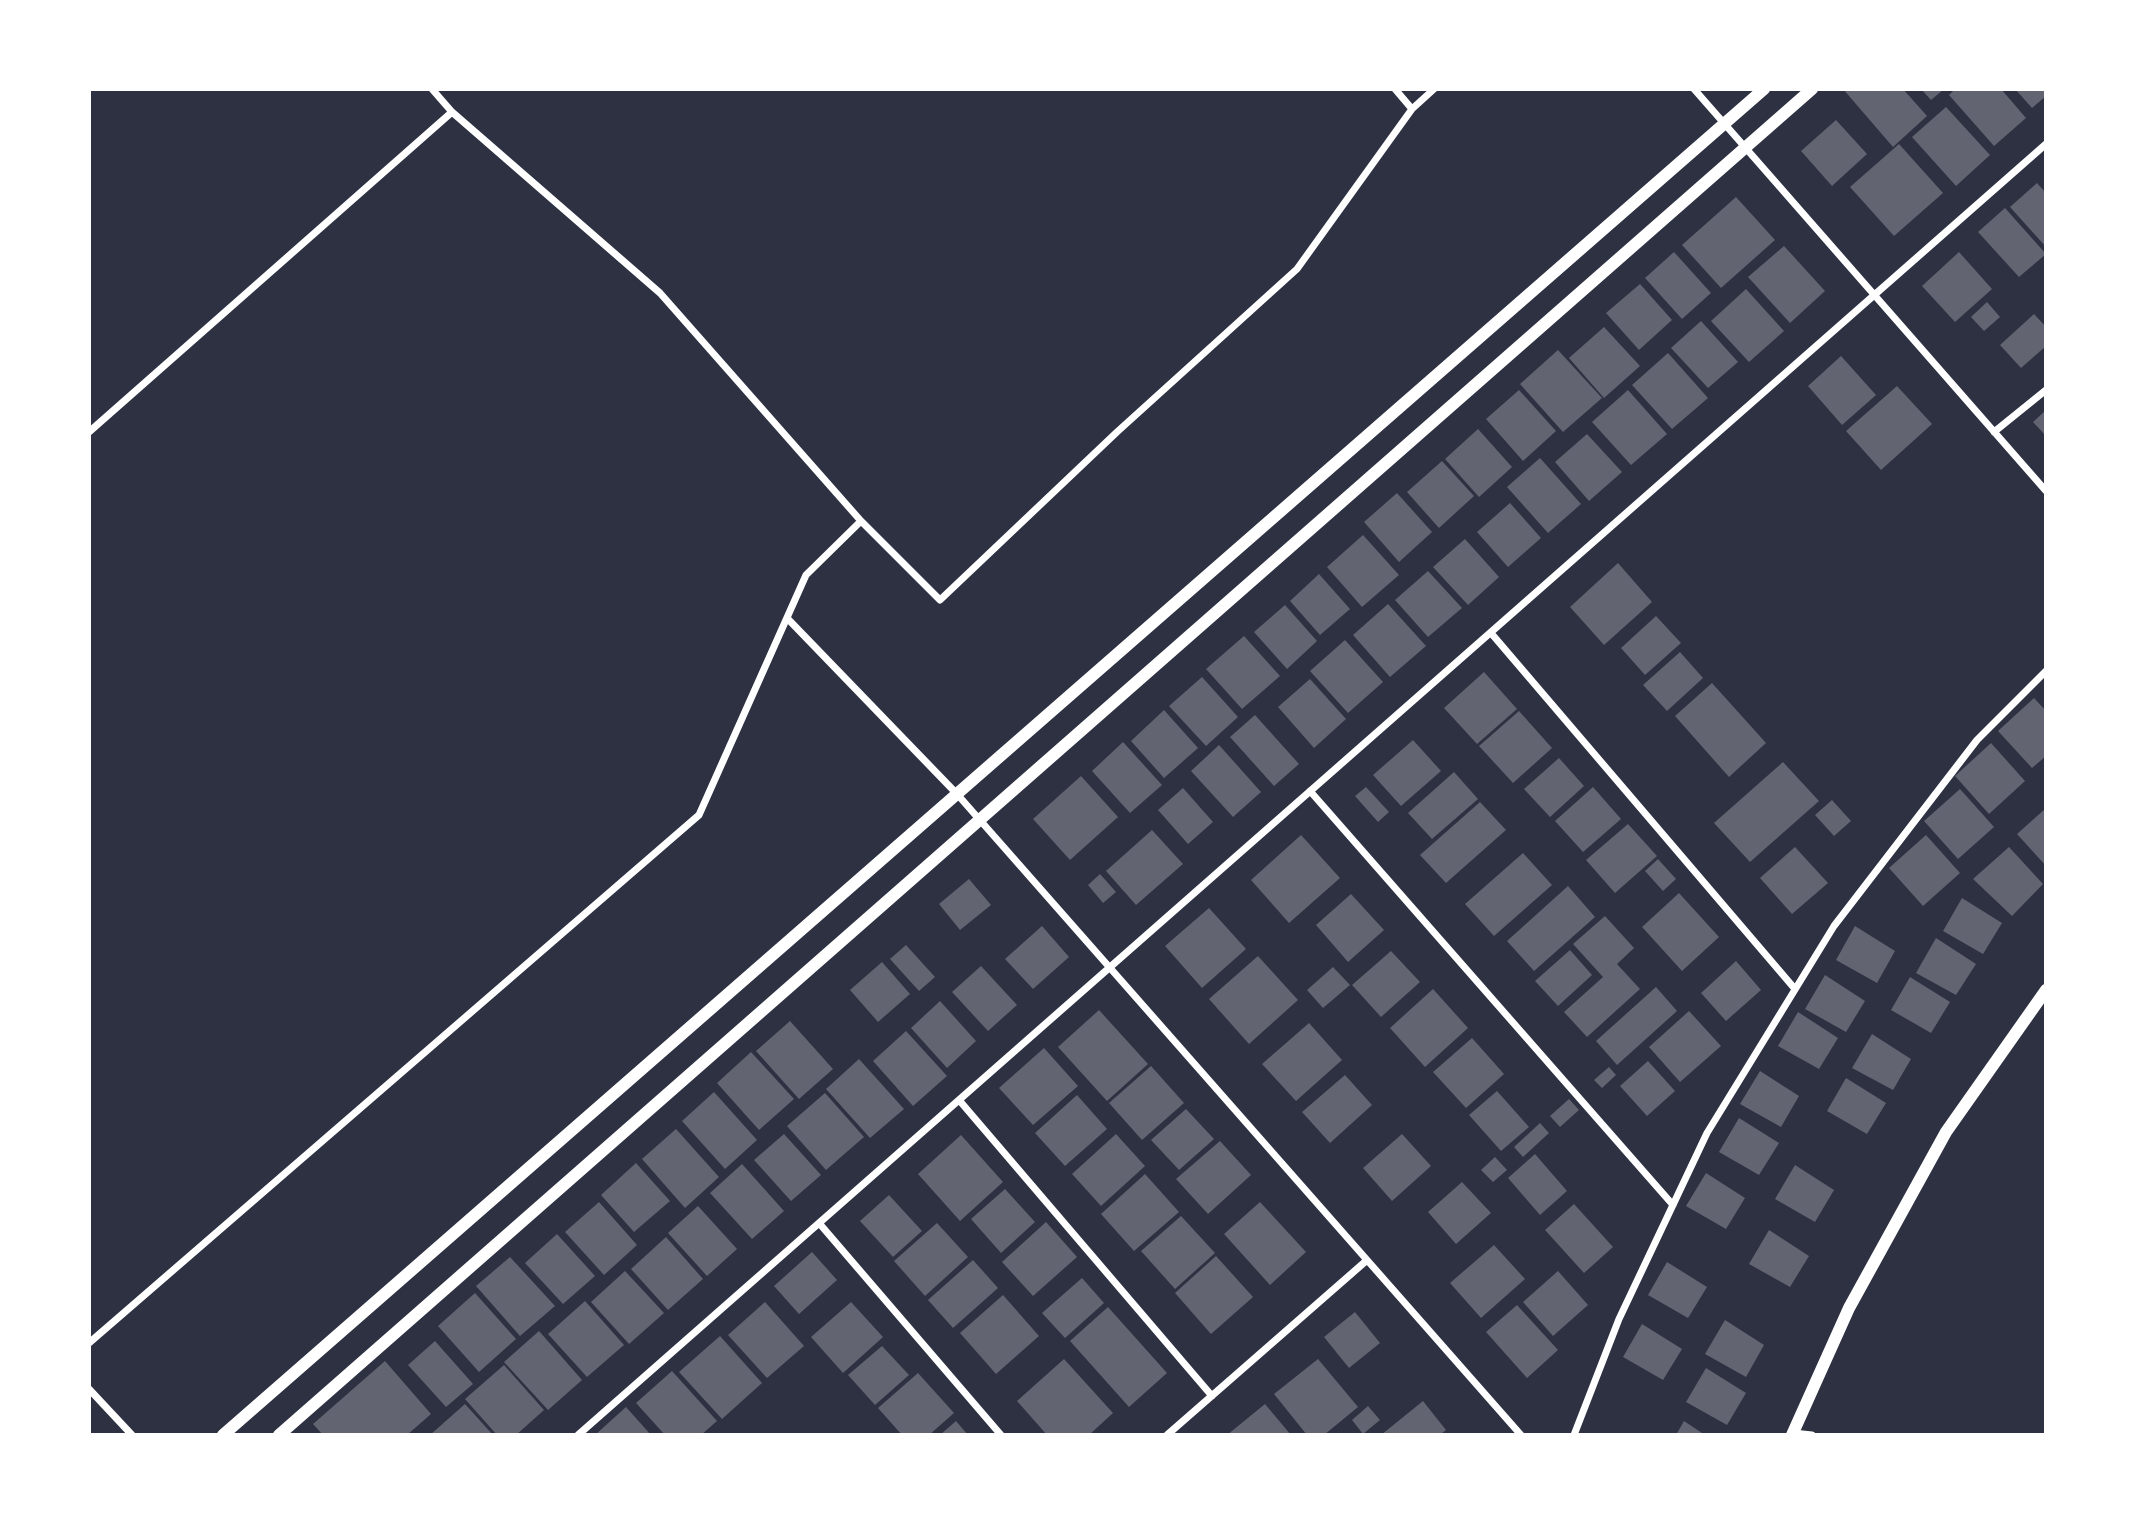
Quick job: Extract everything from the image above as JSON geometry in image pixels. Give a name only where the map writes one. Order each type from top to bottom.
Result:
[{"type":"street","points":[[432,89],[452,112],[660,293],[861,520],[940,600],[1116,432],[1297,270],[1412,108],[1434,89]]},
{"type":"street","points":[[1395,89],[1412,108]]},
{"type":"street","points":[[1694,89],[2046,491]]},
{"type":"street","points":[[223,1435],[1764,89]]},
{"type":"street","points":[[279,1435],[1812,89]]},
{"type":"street","points":[[89,432],[452,112]]},
{"type":"street","points":[[578,1435],[2046,144]]},
{"type":"street","points":[[1994,432],[2046,390]]},
{"type":"street","points":[[89,1343],[699,815],[806,576],[861,520]]},
{"type":"street","points":[[787,618],[957,794],[1521,1435]]},
{"type":"street","points":[[1491,633],[1795,989]]},
{"type":"street","points":[[1574,1435],[1619,1318],[1707,1132],[1833,926],[1977,740],[2046,671]]},
{"type":"street","points":[[1310,791],[1673,1205]]},
{"type":"street","points":[[1812,1435],[1793,1434],[1849,1307],[1946,1132],[2046,990]]},
{"type":"street","points":[[959,1100],[1212,1396]]},
{"type":"street","points":[[819,1223],[1001,1435]]},
{"type":"street","points":[[1167,1435],[1366,1261]]},
{"type":"street","points":[[89,1389],[132,1435]]},
{"type":"building","points":[[1843,89],[1903,89],[1927,116],[1893,147]]},
{"type":"building","points":[[1921,89],[1944,89],[1931,100]]},
{"type":"building","points":[[1955,89],[2001,89],[2026,118],[1994,146],[1949,95]]},
{"type":"building","points":[[2015,89],[2046,89],[2046,96],[2032,108]]},
{"type":"building","points":[[1946,107],[1990,155],[1956,186],[1912,137]]},
{"type":"building","points":[[1836,120],[1867,154],[1832,186],[1801,151]]},
{"type":"building","points":[[1899,144],[1943,193],[1894,236],[1850,187]]},
{"type":"building","points":[[2037,183],[2046,193],[2046,247],[2010,207]]},
{"type":"building","points":[[1736,197],[1775,240],[1721,288],[1682,245]]},
{"type":"building","points":[[2005,208],[2046,254],[2019,277],[1978,232]]},
{"type":"building","points":[[1784,246],[1825,291],[1790,323],[1748,277]]},
{"type":"building","points":[[1674,252],[1711,293],[1682,319],[1645,278]]},
{"type":"building","points":[[1959,252],[1992,289],[1955,322],[1922,286]]},
{"type":"building","points":[[1640,284],[1672,320],[1639,350],[1606,313]]},
{"type":"building","points":[[1746,289],[1784,331],[1749,362],[1711,321]]},
{"type":"building","points":[[1987,302],[2000,317],[1984,331],[1971,317]]},
{"type":"building","points":[[2034,314],[2046,327],[2046,346],[2021,368],[2000,345]]},
{"type":"building","points":[[1701,321],[1738,362],[1708,388],[1671,348]]},
{"type":"building","points":[[1604,327],[1640,366],[1604,398],[1569,358]]},
{"type":"building","points":[[1558,350],[1602,398],[1563,432],[1520,384]]},
{"type":"building","points":[[1668,353],[1708,398],[1672,429],[1632,385]]},
{"type":"building","points":[[1841,356],[1876,395],[1842,425],[1808,386]]},
{"type":"building","points":[[1897,386],[1932,424],[1881,470],[1846,431]]},
{"type":"building","points":[[1519,390],[1556,431],[1523,461],[1486,419]]},
{"type":"building","points":[[1628,390],[1667,434],[1631,465],[1592,422]]},
{"type":"building","points":[[2046,410],[2046,436],[2033,422]]},
{"type":"building","points":[[1478,429],[1512,467],[1479,497],[1445,459]]},
{"type":"building","points":[[1587,434],[1622,472],[1589,501],[1555,462]]},
{"type":"building","points":[[1540,458],[1581,504],[1548,533],[1507,487]]},
{"type":"building","points":[[1442,461],[1474,496],[1439,528],[1407,492]]},
{"type":"building","points":[[1397,493],[1432,532],[1399,562],[1364,522]]},
{"type":"building","points":[[1510,503],[1541,538],[1508,567],[1477,532]]},
{"type":"building","points":[[1363,535],[1399,575],[1362,607],[1327,567]]},
{"type":"building","points":[[1465,539],[1499,577],[1468,605],[1433,567]]},
{"type":"building","points":[[1618,563],[1652,602],[1604,645],[1570,607]]},
{"type":"building","points":[[1428,571],[1462,608],[1428,637],[1395,600]]},
{"type":"building","points":[[1319,574],[1350,609],[1320,635],[1290,601]]},
{"type":"building","points":[[1388,604],[1426,646],[1390,677],[1353,635]]},
{"type":"building","points":[[1285,605],[1317,641],[1287,669],[1254,632]]},
{"type":"building","points":[[1656,616],[1681,643],[1645,675],[1621,648]]},
{"type":"building","points":[[1244,636],[1280,676],[1242,709],[1206,669]]},
{"type":"building","points":[[1345,640],[1383,682],[1348,713],[1310,671]]},
{"type":"building","points":[[1680,652],[1703,678],[1667,711],[1643,685]]},
{"type":"building","points":[[1484,672],[1517,709],[1477,744],[1444,708]]},
{"type":"building","points":[[1202,677],[1238,717],[1206,746],[1169,706]]},
{"type":"building","points":[[1310,679],[1346,719],[1314,748],[1278,707]]},
{"type":"building","points":[[1712,683],[1766,743],[1729,777],[1675,716]]},
{"type":"building","points":[[2034,698],[2046,711],[2046,756],[2032,768],[1998,731]]},
{"type":"building","points":[[1164,710],[1198,748],[1164,778],[1131,741]]},
{"type":"building","points":[[1519,711],[1552,748],[1513,783],[1479,746]]},
{"type":"building","points":[[1255,715],[1299,764],[1274,786],[1230,737]]},
{"type":"building","points":[[1413,740],[1441,771],[1401,806],[1373,775]]},
{"type":"building","points":[[1123,742],[1162,785],[1130,813],[1092,771]]},
{"type":"building","points":[[1991,743],[2025,781],[1989,814],[1955,776]]},
{"type":"building","points":[[1219,745],[1261,792],[1233,817],[1191,771]]},
{"type":"building","points":[[1559,758],[1584,786],[1550,817],[1524,789]]},
{"type":"building","points":[[1783,762],[1819,801],[1750,862],[1714,823]]},
{"type":"building","points":[[1454,772],[1478,799],[1432,839],[1408,813]]},
{"type":"building","points":[[1081,776],[1118,817],[1070,860],[1033,819]]},
{"type":"building","points":[[1366,787],[1389,812],[1378,822],[1355,796]]},
{"type":"building","points":[[1593,787],[1621,819],[1583,852],[1555,821]]},
{"type":"building","points":[[1183,788],[1213,822],[1188,844],[1158,810]]},
{"type":"building","points":[[1960,789],[1994,827],[1958,859],[1924,821]]},
{"type":"building","points":[[1832,800],[1851,821],[1834,836],[1815,815]]},
{"type":"building","points":[[1480,802],[1506,830],[1446,883],[1420,855]]},
{"type":"building","points":[[2046,808],[2046,866],[2017,834]]},
{"type":"building","points":[[1628,824],[1657,856],[1615,893],[1586,860]]},
{"type":"building","points":[[1152,830],[1183,864],[1136,905],[1106,871]]},
{"type":"building","points":[[1301,835],[1340,878],[1289,923],[1251,880]]},
{"type":"building","points":[[1926,835],[1960,873],[1923,906],[1889,868]]},
{"type":"building","points":[[1795,847],[1828,883],[1792,914],[1760,878]]},
{"type":"building","points":[[2009,847],[2043,884],[2012,916],[1973,879]]},
{"type":"building","points":[[1523,853],[1552,885],[1494,936],[1465,904]]},
{"type":"building","points":[[1658,859],[1676,879],[1663,891],[1645,871]]},
{"type":"building","points":[[1100,874],[1116,892],[1103,903],[1088,885]]},
{"type":"building","points":[[969,879],[991,905],[960,930],[939,904]]},
{"type":"building","points":[[1568,886],[1595,917],[1534,971],[1507,941]]},
{"type":"building","points":[[1679,893],[1719,937],[1682,971],[1642,927]]},
{"type":"building","points":[[1351,894],[1384,930],[1348,962],[1316,925]]},
{"type":"building","points":[[1962,898],[2002,923],[1983,954],[1943,931]]},
{"type":"building","points":[[1209,908],[1246,949],[1202,988],[1165,946]]},
{"type":"building","points":[[1605,916],[1634,948],[1617,964],[1640,989],[1587,1037],[1564,1012],[1603,977],[1573,944]]},
{"type":"building","points":[[1042,926],[1069,957],[1033,989],[1005,959]]},
{"type":"building","points":[[1855,926],[1895,951],[1877,983],[1836,960]]},
{"type":"building","points":[[1936,938],[1976,964],[1956,995],[1916,973]]},
{"type":"building","points":[[906,945],[935,977],[919,991],[890,959]]},
{"type":"building","points":[[1570,950],[1592,975],[1558,1006],[1535,981]]},
{"type":"building","points":[[1391,951],[1420,982],[1381,1017],[1352,985]]},
{"type":"building","points":[[1258,956],[1298,1000],[1249,1044],[1209,999]]},
{"type":"building","points":[[1736,961],[1761,990],[1726,1021],[1701,993]]},
{"type":"building","points":[[882,962],[910,994],[878,1022],[850,990]]},
{"type":"building","points":[[981,966],[1017,1005],[988,1031],[952,992]]},
{"type":"building","points":[[1333,967],[1350,985],[1323,1008],[1307,990]]},
{"type":"building","points":[[1825,975],[1865,1001],[1846,1032],[1805,1009]]},
{"type":"building","points":[[1910,977],[1950,1002],[1931,1033],[1891,1010]]},
{"type":"building","points":[[1656,987],[1677,1011],[1617,1065],[1596,1041]]},
{"type":"building","points":[[1433,989],[1468,1028],[1425,1067],[1390,1028]]},
{"type":"building","points":[[940,1001],[976,1041],[947,1068],[911,1028]]},
{"type":"building","points":[[1099,1010],[1148,1064],[1107,1101],[1058,1047]]},
{"type":"building","points":[[1689,1011],[1721,1046],[1680,1082],[1649,1047]]},
{"type":"building","points":[[1798,1012],[1838,1038],[1819,1069],[1778,1046]]},
{"type":"building","points":[[790,1021],[833,1069],[799,1099],[756,1051]]},
{"type":"building","points":[[1309,1023],[1342,1060],[1296,1101],[1262,1064]]},
{"type":"building","points":[[906,1031],[947,1076],[913,1106],[873,1061]]},
{"type":"building","points":[[1872,1034],[1911,1059],[1893,1090],[1852,1068]]},
{"type":"building","points":[[1472,1038],[1504,1074],[1466,1108],[1433,1072]]},
{"type":"building","points":[[1044,1048],[1078,1086],[1033,1125],[999,1088]]},
{"type":"building","points":[[751,1052],[794,1099],[759,1130],[717,1083]]},
{"type":"building","points":[[859,1059],[904,1109],[870,1138],[826,1089]]},
{"type":"building","points":[[1648,1061],[1675,1091],[1647,1116],[1620,1086]]},
{"type":"building","points":[[1151,1066],[1184,1103],[1142,1140],[1109,1103]]},
{"type":"building","points":[[1609,1067],[1616,1075],[1602,1088],[1594,1080]]},
{"type":"building","points":[[1760,1071],[1799,1096],[1781,1127],[1740,1104]]},
{"type":"building","points":[[1345,1075],[1372,1105],[1330,1143],[1302,1112]]},
{"type":"building","points":[[1846,1078],[1886,1103],[1867,1134],[1827,1111]]},
{"type":"building","points":[[1497,1091],[1529,1127],[1501,1151],[1469,1115]]},
{"type":"building","points":[[714,1092],[757,1140],[725,1169],[682,1121]]},
{"type":"building","points":[[825,1093],[864,1137],[826,1170],[787,1126]]},
{"type":"building","points":[[1077,1095],[1107,1129],[1065,1166],[1035,1133]]},
{"type":"building","points":[[1569,1099],[1579,1110],[1560,1127],[1550,1116]]},
{"type":"building","points":[[1186,1109],[1214,1139],[1179,1170],[1151,1140]]},
{"type":"building","points":[[1739,1118],[1779,1143],[1759,1175],[1719,1152]]},
{"type":"building","points":[[1540,1123],[1549,1133],[1523,1157],[1514,1147]]},
{"type":"building","points":[[676,1129],[719,1177],[685,1208],[642,1159]]},
{"type":"building","points":[[784,1134],[821,1175],[791,1201],[754,1160]]},
{"type":"building","points":[[1116,1134],[1145,1166],[1101,1206],[1072,1174]]},
{"type":"building","points":[[1402,1134],[1431,1166],[1392,1201],[1363,1168]]},
{"type":"building","points":[[961,1135],[1003,1182],[960,1221],[918,1174]]},
{"type":"building","points":[[1220,1141],[1251,1175],[1208,1214],[1176,1179]]},
{"type":"building","points":[[1535,1154],[1567,1191],[1540,1215],[1508,1178]]},
{"type":"building","points":[[1495,1157],[1507,1170],[1493,1182],[1481,1170]]},
{"type":"building","points":[[636,1163],[670,1201],[634,1232],[601,1195]]},
{"type":"building","points":[[742,1164],[784,1211],[752,1239],[710,1193]]},
{"type":"building","points":[[1795,1165],[1834,1190],[1815,1222],[1775,1199]]},
{"type":"building","points":[[1706,1173],[1745,1198],[1726,1229],[1686,1206]]},
{"type":"building","points":[[1145,1174],[1179,1212],[1134,1251],[1101,1214]]},
{"type":"building","points":[[1462,1182],[1491,1213],[1456,1244],[1428,1212]]},
{"type":"building","points":[[1005,1189],[1035,1222],[1001,1253],[971,1219]]},
{"type":"building","points":[[889,1195],[922,1231],[893,1257],[860,1221]]},
{"type":"building","points":[[599,1202],[637,1245],[604,1275],[565,1232]]},
{"type":"building","points":[[1260,1202],[1306,1252],[1270,1285],[1224,1234]]},
{"type":"building","points":[[1574,1204],[1613,1247],[1584,1273],[1545,1230]]},
{"type":"building","points":[[698,1206],[737,1249],[707,1276],[668,1233]]},
{"type":"building","points":[[1181,1216],[1215,1253],[1175,1289],[1141,1251]]},
{"type":"building","points":[[1046,1222],[1077,1257],[1033,1296],[1002,1262]]},
{"type":"building","points":[[937,1223],[968,1257],[925,1296],[894,1261]]},
{"type":"building","points":[[1769,1230],[1809,1256],[1790,1287],[1749,1264]]},
{"type":"building","points":[[557,1234],[595,1276],[563,1304],[525,1263]]},
{"type":"building","points":[[666,1237],[703,1279],[668,1310],[631,1269]]},
{"type":"building","points":[[1494,1245],[1525,1279],[1481,1318],[1450,1283]]},
{"type":"building","points":[[812,1252],[837,1280],[799,1314],[774,1286]]},
{"type":"building","points":[[1216,1256],[1253,1297],[1211,1334],[1175,1293]]},
{"type":"building","points":[[510,1257],[555,1306],[520,1336],[476,1286]]},
{"type":"building","points":[[973,1260],[998,1288],[953,1328],[928,1300]]},
{"type":"building","points":[[1667,1262],[1707,1287],[1688,1318],[1648,1295]]},
{"type":"building","points":[[625,1271],[664,1313],[629,1344],[591,1302]]},
{"type":"building","points":[[1558,1271],[1588,1305],[1553,1336],[1523,1302]]},
{"type":"building","points":[[1082,1278],[1104,1303],[1065,1338],[1042,1313]]},
{"type":"building","points":[[475,1293],[516,1339],[479,1372],[438,1326]]},
{"type":"building","points":[[1003,1295],[1039,1336],[996,1374],[960,1333]]},
{"type":"building","points":[[585,1301],[624,1345],[587,1377],[548,1334]]},
{"type":"building","points":[[765,1302],[804,1346],[767,1378],[728,1335]]},
{"type":"building","points":[[851,1302],[883,1337],[843,1373],[811,1337]]},
{"type":"building","points":[[1517,1305],[1558,1350],[1527,1378],[1486,1332]]},
{"type":"building","points":[[1108,1307],[1167,1373],[1129,1407],[1070,1341]]},
{"type":"building","points":[[1355,1312],[1380,1343],[1349,1368],[1324,1337]]},
{"type":"building","points":[[1725,1320],[1764,1345],[1746,1377],[1705,1354]]},
{"type":"building","points":[[1642,1324],[1682,1349],[1663,1380],[1623,1357]]},
{"type":"building","points":[[539,1331],[582,1380],[548,1410],[504,1362]]},
{"type":"building","points":[[720,1336],[762,1383],[722,1419],[679,1372]]},
{"type":"building","points":[[435,1341],[473,1384],[446,1407],[408,1365]]},
{"type":"building","points":[[882,1346],[909,1375],[875,1405],[848,1375]]},
{"type":"building","points":[[1064,1359],[1113,1413],[1089,1435],[1047,1435],[1017,1401]]},
{"type":"building","points":[[1318,1359],[1358,1407],[1324,1435],[1307,1435],[1274,1394]]},
{"type":"building","points":[[385,1361],[431,1414],[407,1435],[323,1435],[313,1424]]},
{"type":"building","points":[[504,1365],[544,1410],[516,1435],[497,1435],[465,1399]]},
{"type":"building","points":[[1706,1368],[1746,1393],[1727,1425],[1686,1402]]},
{"type":"building","points":[[672,1371],[717,1421],[701,1435],[665,1435],[636,1403]]},
{"type":"building","points":[[918,1373],[954,1413],[929,1435],[902,1435],[878,1408]]},
{"type":"building","points":[[1423,1401],[1446,1430],[1440,1435],[1381,1435]]},
{"type":"building","points":[[465,1404],[493,1435],[430,1435]]},
{"type":"building","points":[[1265,1404],[1291,1435],[1227,1435]]},
{"type":"building","points":[[1368,1406],[1380,1420],[1363,1434],[1352,1420]]},
{"type":"building","points":[[626,1407],[651,1435],[595,1435]]},
{"type":"building","points":[[956,1421],[968,1435],[940,1435]]},
{"type":"building","points":[[1684,1421],[1705,1435],[1676,1435]]}]
